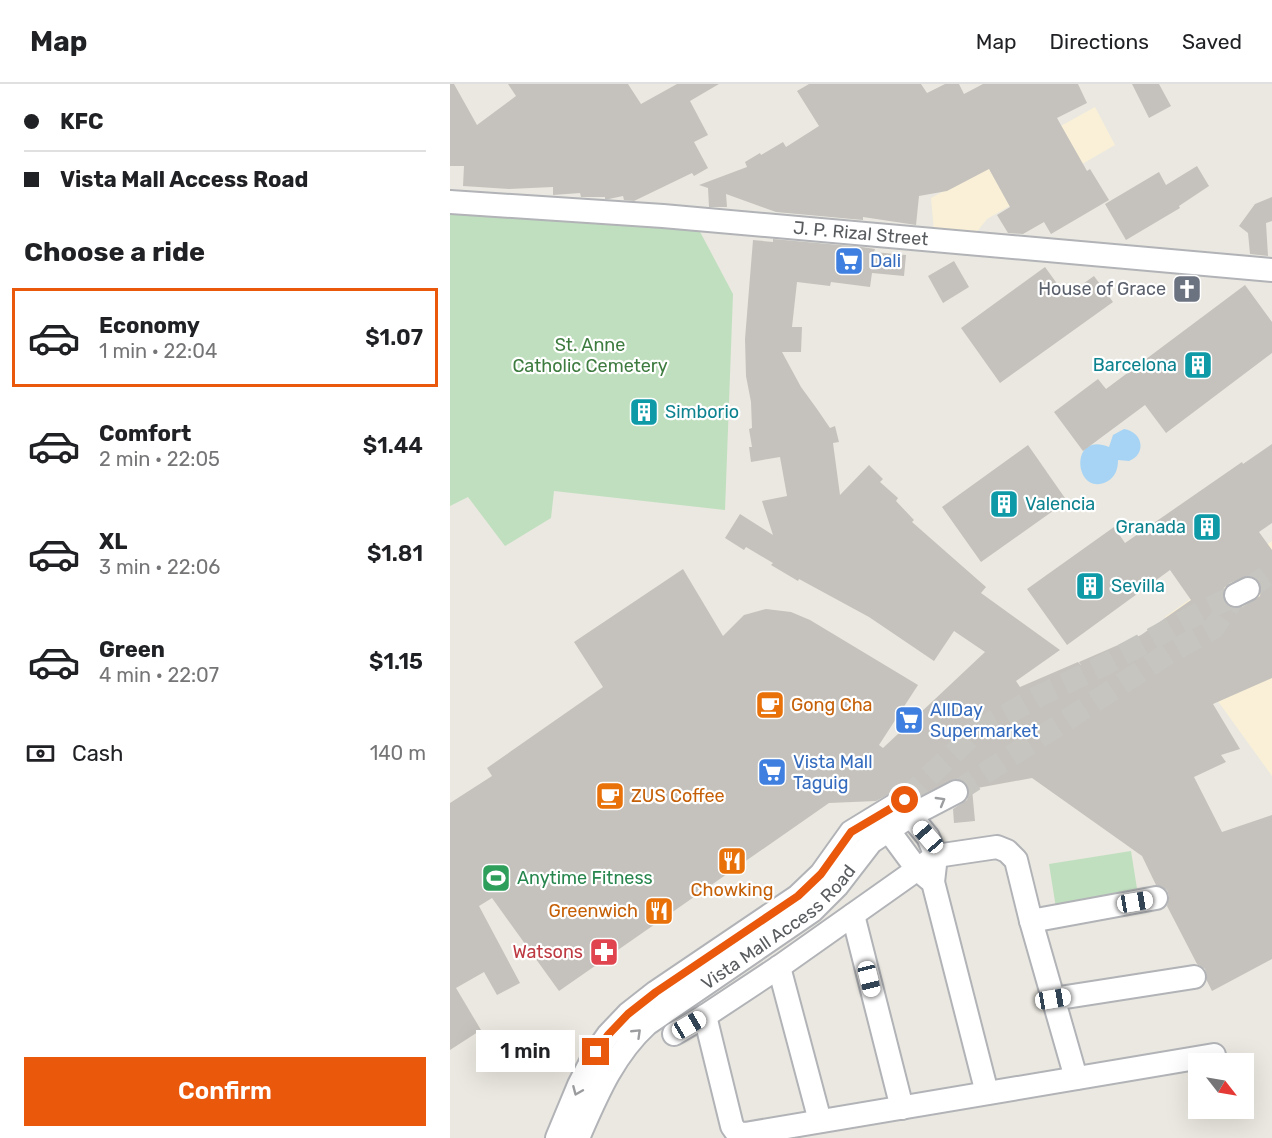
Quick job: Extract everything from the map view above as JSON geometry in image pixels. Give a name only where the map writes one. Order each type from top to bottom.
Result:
[{"type":"street","name":"J. P. Rizal Street","points":[[450,202],[663,216],[1272,270]]},
{"type":"street","name":"Vista Mall Access Road","points":[[578,1138],[598,1093],[632,1037],[647,1024],[812,910],[837,886],[883,823],[905,806],[956,792]]},
{"type":"street","points":[[905,806],[928,837],[936,856]]},
{"type":"street","name":"Vista Mall Access Road","points":[[557,1138],[579,1085],[596,1052],[628,1014],[656,992],[798,896],[821,874],[851,832],[883,823]]},
{"type":"street","points":[[883,823],[925,876],[987,1093]]},
{"type":"street","points":[[936,856],[997,847],[1008,851],[1016,860],[1030,921],[1076,1078]]},
{"type":"street","points":[[674,1034],[779,967],[853,915],[925,876],[936,856]]},
{"type":"street","points":[[1030,921],[1156,898]]},
{"type":"street","points":[[853,915],[902,1108]]},
{"type":"street","points":[[779,967],[820,1121]]},
{"type":"street","points":[[1053,999],[1194,977]]},
{"type":"street","points":[[705,1016],[732,1126],[737,1133],[745,1134],[1188,1059]]},
{"type":"shaded area","points":[[1095,107],[1115,145],[987,219],[976,233],[934,231],[931,198]]},
{"type":"shaded area","points":[[1272,541],[1272,776],[1212,693],[1165,617]]},
{"type":"green space","name":"St. Anne Catholic Cemetery","points":[[450,205],[698,228],[733,294],[725,510],[554,491],[551,518],[505,546],[468,497],[450,506]]},
{"type":"green space","points":[[1131,851],[1138,895],[1056,908],[1049,864]]},
{"type":"water","points":[[1124,429],[1135,434],[1139,439],[1140,449],[1135,458],[1129,461],[1118,460],[1116,472],[1108,481],[1097,484],[1088,481],[1080,465],[1086,448],[1096,444],[1109,447],[1113,435]]},
{"type":"building","points":[[450,84],[454,84],[477,125],[516,96],[508,84],[628,84],[641,104],[677,84],[719,84],[690,101],[708,135],[694,142],[708,168],[694,176],[692,173],[634,201],[624,200],[623,196],[605,199],[605,197],[581,197],[580,193],[553,195],[553,187],[509,189],[463,186],[464,166],[450,166]]},
{"type":"building","points":[[809,84],[921,84],[927,93],[945,84],[959,84],[964,94],[983,84],[1078,84],[1087,103],[1057,118],[1087,171],[1090,169],[1109,200],[1051,234],[1044,222],[1023,234],[1008,233],[997,215],[1010,207],[989,169],[947,191],[919,196],[916,225],[863,217],[863,220],[776,212],[726,194],[727,207],[709,207],[708,188],[699,185],[747,167],[745,162],[760,153],[761,155],[783,142],[786,147],[819,126],[797,91]]},
{"type":"building","points":[[1132,84],[1159,84],[1171,106],[1149,118]]},
{"type":"building","points":[[1197,166],[1209,186],[1179,206],[1180,208],[1126,240],[1105,204],[1159,172],[1166,185]]},
{"type":"building","points":[[1272,197],[1272,221],[1266,223],[1268,256],[1250,254],[1248,233],[1239,226],[1255,204]]},
{"type":"building","name":"Vista Mall Taguig","points":[[773,239],[862,247],[875,249],[874,252],[906,255],[904,276],[872,273],[870,287],[831,282],[830,286],[797,282],[792,327],[802,327],[801,352],[782,352],[801,387],[830,428],[835,426],[839,442],[833,443],[840,495],[869,465],[883,479],[880,482],[898,498],[896,501],[914,520],[912,522],[986,587],[981,593],[1060,650],[1016,681],[1020,687],[1078,662],[1081,665],[1079,662],[1141,635],[1191,600],[1170,570],[1067,645],[1027,589],[1114,527],[1125,543],[1242,462],[1243,464],[1272,444],[1272,523],[1259,532],[1272,550],[1272,678],[1213,704],[1240,749],[1221,755],[1226,762],[1194,777],[1222,832],[1272,815],[1272,959],[1212,991],[1205,969],[1197,964],[1167,906],[1169,896],[1167,890],[1156,885],[1142,856],[1032,778],[972,789],[975,821],[954,823],[953,809],[967,800],[969,792],[964,781],[956,779],[918,797],[912,787],[904,786],[876,801],[829,803],[559,991],[492,898],[479,906],[520,983],[497,995],[484,972],[456,988],[481,1030],[450,1050],[450,803],[492,776],[487,768],[603,687],[574,642],[683,569],[723,636],[744,615],[766,609],[791,612],[810,620],[918,685],[879,745],[883,748],[985,652],[954,631],[934,661],[869,617],[799,579],[798,581],[746,547],[744,550],[725,538],[740,514],[773,535],[762,501],[787,496],[780,457],[751,462],[749,447],[752,447],[749,429],[752,428],[751,402],[746,376],[745,339],[753,240],[773,242]],"holes":[[[1248,576],[1255,577],[1260,582],[1260,596],[1242,607],[1229,607],[1224,600],[1224,588]]]},
{"type":"building","points":[[954,261],[969,287],[943,303],[928,276]]},
{"type":"building","points":[[1045,267],[1066,296],[1094,276],[1113,302],[1000,383],[961,328]]},
{"type":"building","name":"Barcelona","points":[[1245,285],[1272,322],[1272,353],[1166,433],[1145,405],[1083,451],[1054,412],[1098,379],[1106,389]]},
{"type":"building","name":"Simborio","points":[[644,398],[654,402],[658,412],[654,422],[644,426],[634,422],[630,412],[634,402]]},
{"type":"building","name":"Valencia","points":[[1028,445],[1067,501],[981,562],[942,507]]},
{"type":"tunnel","points":[[1248,589],[1272,572]]},
{"type":"tunnel","points":[[905,799],[977,731],[1039,696],[1104,665],[1236,595]]},
{"type":"tunnel","points":[[956,792],[1169,653],[1214,628],[1235,597]]},
{"type":"place","name":"Dali","points":[[849,261]]},
{"type":"place","name":"House of Grace","points":[[1187,289]]},
{"type":"place","name":"Barcelona","points":[[1198,365]]},
{"type":"place","name":"Simborio","points":[[644,412]]},
{"type":"place","name":"Valencia","points":[[1004,504]]},
{"type":"place","name":"Granada","points":[[1207,527]]},
{"type":"place","name":"Sevilla","points":[[1090,586]]},
{"type":"place","name":"Gong Cha","points":[[770,705]]},
{"type":"place","name":"AllDay Supermarket","points":[[909,720]]},
{"type":"place","name":"Vista Mall Taguig","points":[[772,772]]},
{"type":"place","name":"ZUS Coffee","points":[[610,796]]},
{"type":"place","name":"Chowking","points":[[732,861]]},
{"type":"place","name":"Anytime Fitness","points":[[496,878]]},
{"type":"place","name":"Greenwich","points":[[659,911]]},
{"type":"place","name":"Watsons","points":[[604,952]]},
{"type":"route","points":[[596,1052],[628,1014],[656,992],[798,896],[821,874],[851,832],[905,800]]}]
